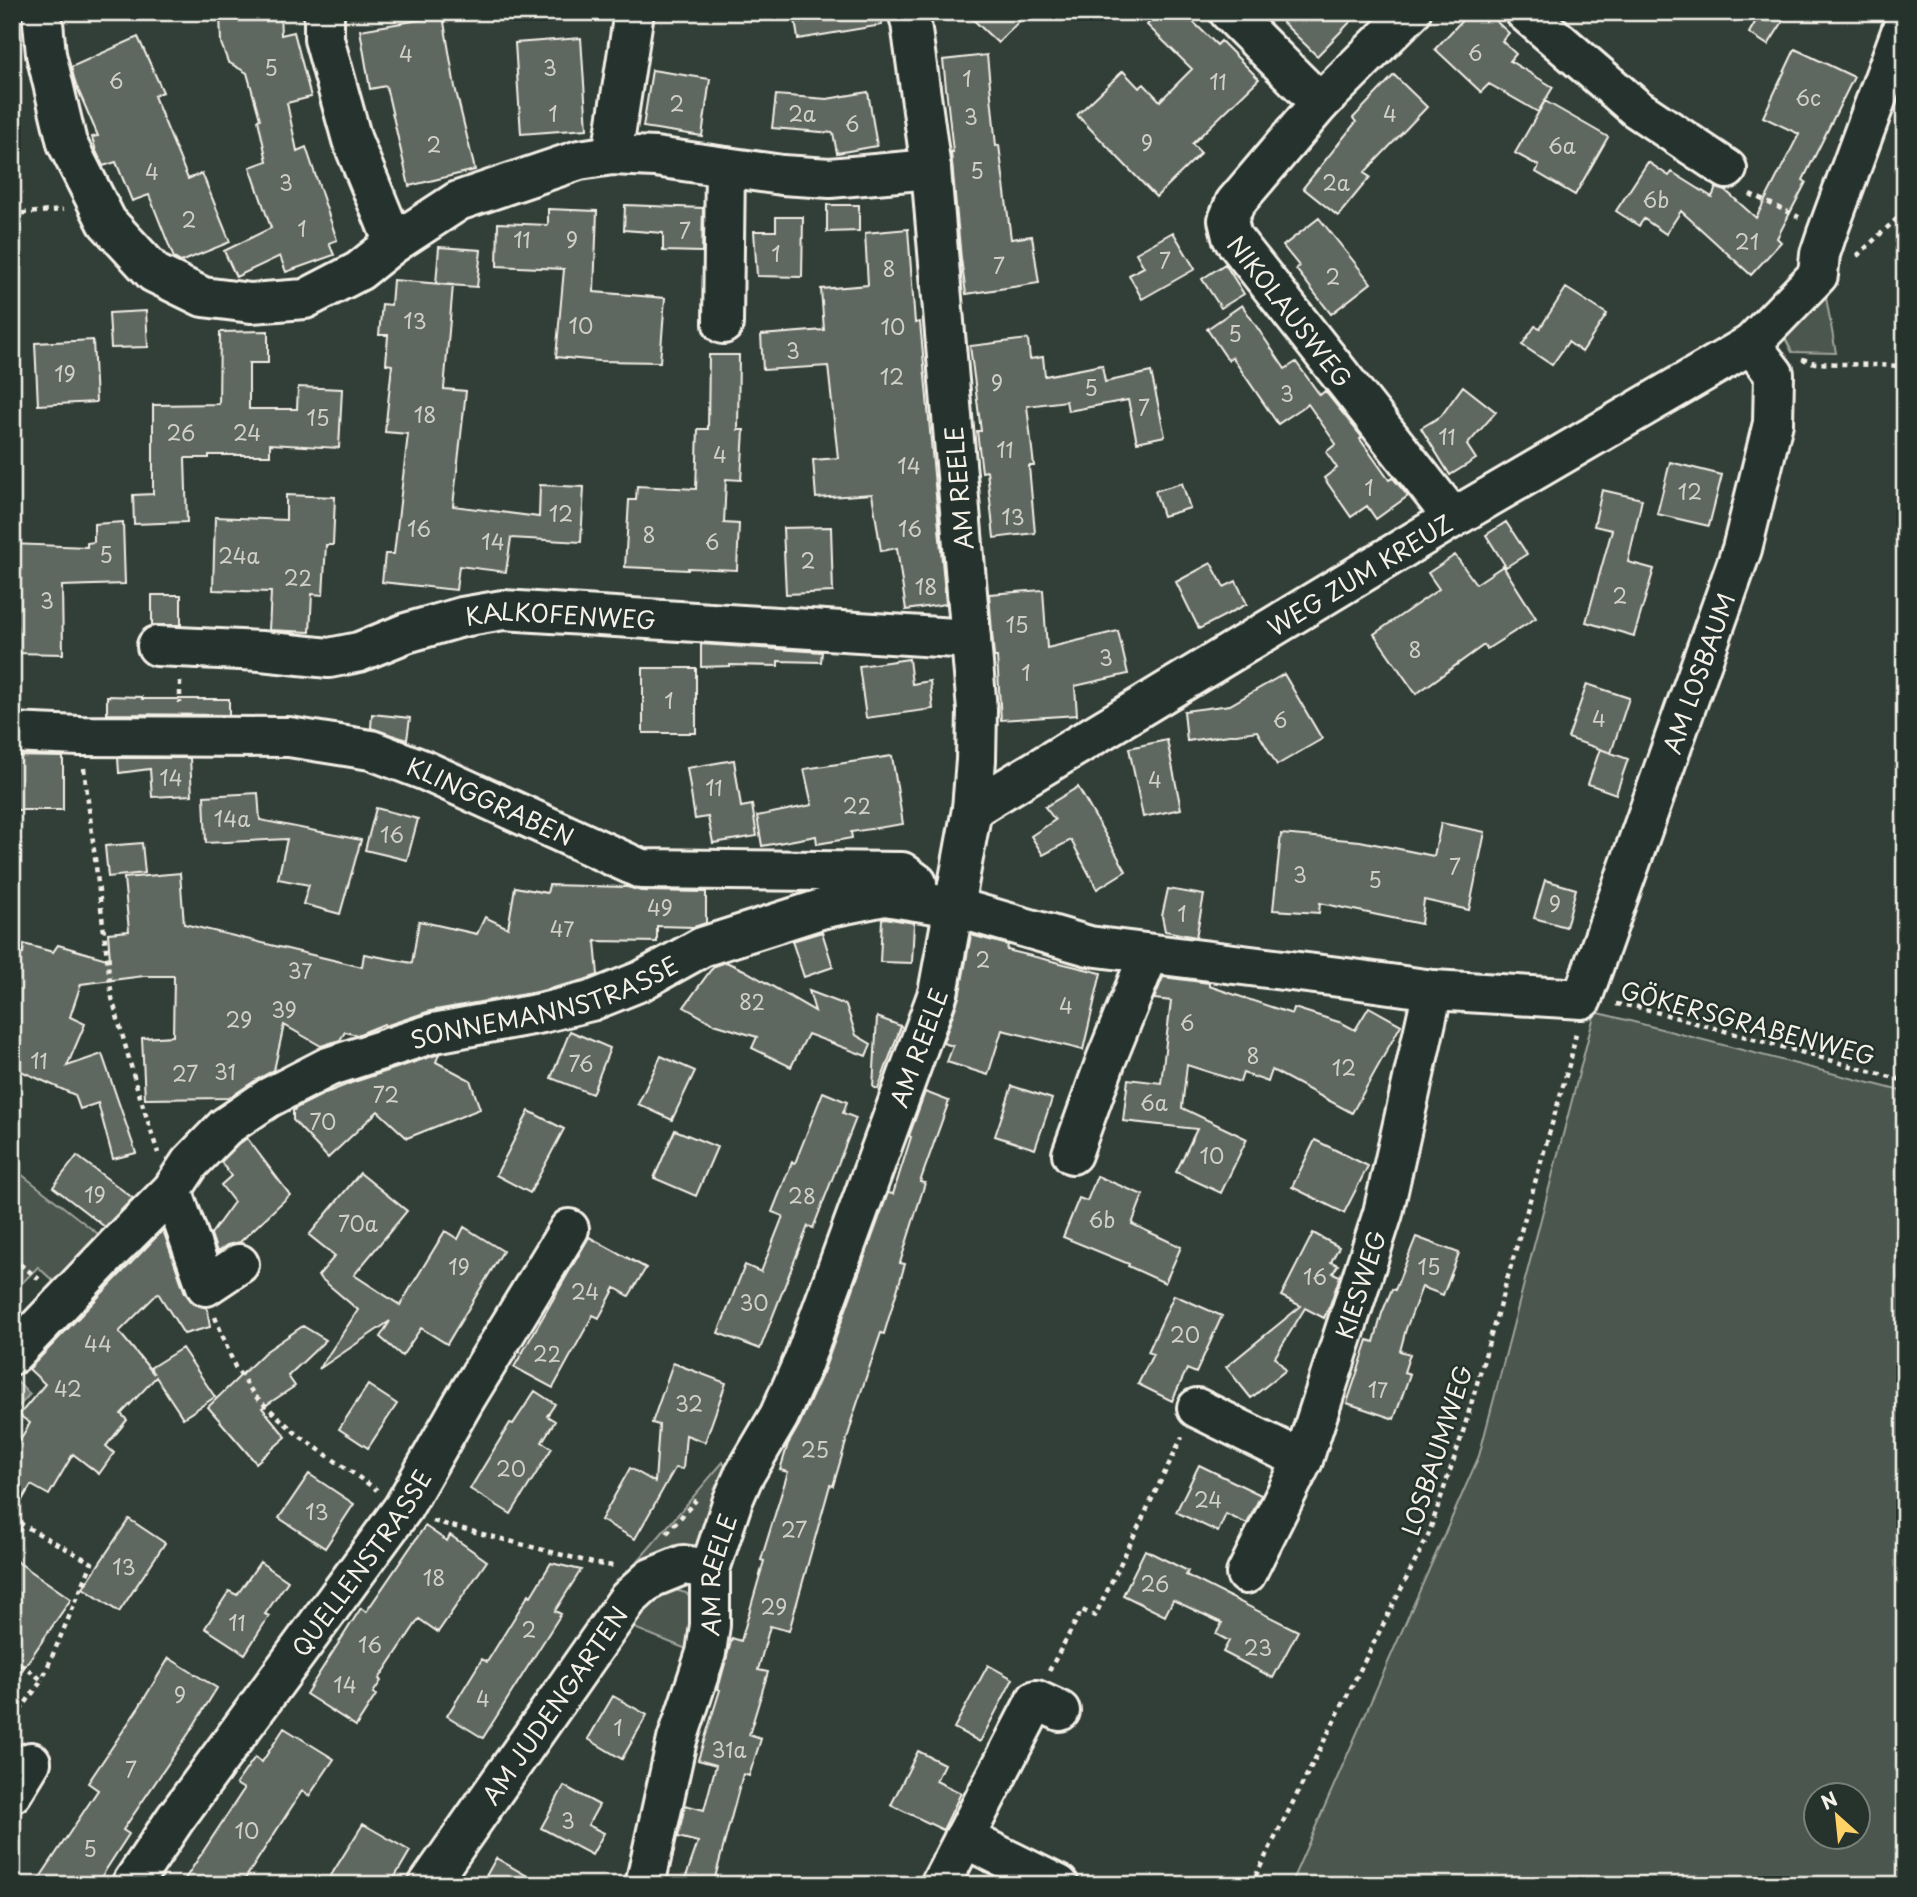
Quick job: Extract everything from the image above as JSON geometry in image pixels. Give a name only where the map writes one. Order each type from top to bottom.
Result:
[{"type":"street","points":[[41,12],[46,54],[67,143],[107,222],[154,273],[203,297],[251,303],[305,299],[359,271],[394,243],[458,201],[579,160],[612,155],[655,157],[782,176],[830,178],[930,169]]},
{"type":"street","points":[[324,12],[324,39],[352,140],[394,243]]},
{"type":"street","points":[[612,155],[634,12]]},
{"type":"street","points":[[1229,12],[1320,103]]},
{"type":"street","name":"NIKOLAUSWEG","points":[[1411,12],[1320,103],[1235,203],[1228,220],[1232,237],[1453,517]]},
{"type":"street","points":[[1525,12],[1636,107],[1727,169]]},
{"type":"street","name":"AM REELE","points":[[645,1885],[677,1740],[706,1653],[710,1625],[710,1569],[743,1477],[779,1416],[803,1362],[938,993],[972,809],[977,710],[930,169],[912,16]]},
{"type":"street","points":[[1818,275],[1820,254],[1827,233],[1905,21]]},
{"type":"street","points":[[723,324],[725,167]]},
{"type":"street","name":"WEG ZUM KREUZ","points":[[972,809],[1453,517],[1751,344],[1818,275]]},
{"type":"street","name":"AM LOSBAUM","points":[[1582,999],[1742,549],[1773,423],[1774,374],[1751,344]]},
{"type":"street","name":"KALKOFENWEG","points":[[169,647],[261,651],[329,658],[359,652],[406,633],[462,617],[503,610],[971,639]]},
{"type":"street","name":"KLINGGRABEN","points":[[12,733],[289,737],[371,750],[438,776],[641,869],[902,872],[954,907]]},
{"type":"street","name":"SONNEMANNSTRASSE","points":[[12,1355],[172,1190],[190,1163],[225,1127],[268,1098],[328,1067],[434,1033],[592,1001],[641,981],[702,947],[821,909],[885,896],[954,907]]},
{"type":"street","points":[[954,907],[1089,946],[1433,990],[1582,999]]},
{"type":"street","points":[[1072,1154],[1149,954]]},
{"type":"street","name":"KIESWEG","points":[[1247,1574],[1303,1460],[1383,1213],[1433,990]]},
{"type":"street","points":[[172,1190],[206,1286],[239,1264]]},
{"type":"street","name":"QUELLENSTRASSE","points":[[131,1885],[175,1819],[403,1508],[569,1229]]},
{"type":"street","points":[[1197,1408],[1303,1460]]},
{"type":"street","name":"AM JUDENGARTEN","points":[[428,1885],[628,1599],[651,1578],[683,1565],[710,1569]]},
{"type":"street","points":[[940,1885],[964,1838],[1048,1705]]},
{"type":"street","points":[[964,1838],[1059,1885]]},
{"type":"path","points":[[1727,169],[1744,191],[1827,233]]},
{"type":"path","points":[[12,214],[99,207]]},
{"type":"path","points":[[1818,275],[1842,270],[1905,211]]},
{"type":"path","points":[[1751,344],[1815,362],[1905,366]]},
{"type":"path","points":[[169,647],[180,736]]},
{"type":"path","points":[[80,736],[112,998],[135,1084],[172,1190]]},
{"type":"path","name":"GÖKERSGRABENWEG","points":[[1582,999],[1638,1007],[1905,1081]]},
{"type":"path","name":"LOSBAUMWEG","points":[[1251,1885],[1428,1536],[1463,1432],[1571,1058],[1582,999]]},
{"type":"path","points":[[206,1286],[234,1367],[255,1396],[298,1435],[382,1494]]},
{"type":"path","points":[[1048,1705],[1049,1671],[1082,1611],[1095,1616],[1100,1608],[1197,1408]]},
{"type":"path","points":[[12,1516],[23,1525],[92,1563],[42,1680],[12,1722]]},
{"type":"path","points":[[434,1521],[597,1564],[617,1566]]},
{"type":"path","points":[[12,1539],[23,1525]]},
{"type":"path","points":[[12,1658],[42,1680]]},
{"type":"shaded area","points":[[1825,292],[1836,353],[1792,352],[1779,326]]},
{"type":"shaded area","points":[[1595,1012],[1905,1092],[1905,1885],[1290,1885],[1479,1456]]},
{"type":"shaded area","points":[[12,1167],[115,1247],[68,1295],[38,1267],[12,1293]]},
{"type":"shaded area","points":[[12,1379],[30,1394],[12,1414]]},
{"type":"shaded area","points":[[723,1462],[728,1472],[720,1502],[695,1551],[618,1584]]},
{"type":"shaded area","points":[[675,1590],[686,1593],[697,1606],[689,1650],[632,1627],[649,1603],[660,1595]]},
{"type":"building","points":[[220,12],[280,12],[281,35],[294,32],[311,97],[287,103],[297,151],[306,147],[337,240],[329,243],[334,255],[286,272],[280,256],[236,277],[224,251],[271,228],[250,167],[267,161],[258,120],[260,119],[247,73],[228,62],[221,43]]},
{"type":"building","points":[[794,12],[881,12],[882,25],[798,39]]},
{"type":"building","points":[[965,12],[1028,12],[998,43]]},
{"type":"building","points":[[1158,12],[1183,12],[1217,45],[1221,41],[1259,79],[1192,144],[1201,153],[1156,197],[1077,115],[1123,71],[1139,88],[1144,84],[1160,101],[1192,69],[1147,25]]},
{"type":"building","points":[[1272,12],[1360,12],[1317,56]]},
{"type":"building","points":[[1470,12],[1486,12],[1509,33],[1502,41],[1516,54],[1510,61],[1553,87],[1538,112],[1489,84],[1481,92],[1435,49]]},
{"type":"building","points":[[1761,12],[1789,12],[1768,45],[1749,33]]},
{"type":"building","points":[[443,16],[455,87],[475,170],[409,186],[386,86],[370,89],[360,30]]},
{"type":"building","points":[[138,37],[163,92],[154,96],[188,179],[202,173],[230,242],[181,262],[174,258],[149,195],[132,201],[116,162],[103,166],[92,137],[98,136],[71,67]]},
{"type":"building","points":[[581,38],[587,129],[521,134],[515,43]]},
{"type":"building","points":[[1795,49],[1854,77],[1777,238],[1781,242],[1751,275],[1681,211],[1666,234],[1644,219],[1639,226],[1616,211],[1648,162],[1669,176],[1672,172],[1712,197],[1716,188],[1726,191],[1756,218],[1799,134],[1763,117]]},
{"type":"building","points":[[987,55],[996,146],[999,145],[1011,239],[1032,236],[1039,283],[966,294],[943,60]]},
{"type":"building","points":[[652,70],[710,79],[702,136],[643,127]]},
{"type":"building","points":[[1394,75],[1427,107],[1364,173],[1370,177],[1338,216],[1303,188],[1356,122],[1353,118]]},
{"type":"building","points":[[868,92],[877,146],[837,153],[833,133],[772,128],[776,95],[827,99]]},
{"type":"building","points":[[1545,101],[1608,137],[1575,195],[1536,172],[1539,166],[1515,153]]},
{"type":"building","points":[[625,205],[703,208],[702,252],[663,251],[663,233],[624,230]]},
{"type":"building","points":[[827,205],[859,205],[859,231],[827,232]]},
{"type":"building","points":[[548,209],[597,211],[594,292],[665,298],[660,362],[556,357],[564,269],[497,266],[498,223],[548,225]]},
{"type":"building","points":[[776,217],[803,217],[802,277],[757,276],[754,231],[776,231]]},
{"type":"building","points":[[1319,218],[1371,283],[1331,314],[1296,269],[1299,266],[1283,246]]},
{"type":"building","points":[[908,229],[915,323],[920,322],[946,604],[906,610],[897,548],[881,551],[872,494],[816,498],[813,460],[838,458],[828,366],[763,370],[761,335],[824,330],[821,289],[868,285],[865,233]]},
{"type":"building","points":[[1173,232],[1195,269],[1142,299],[1129,275],[1144,267],[1136,253]]},
{"type":"building","points":[[439,247],[481,250],[477,287],[436,284]]},
{"type":"building","points":[[1225,264],[1244,294],[1221,308],[1202,279]]},
{"type":"building","points":[[393,280],[453,285],[444,389],[466,391],[453,506],[539,517],[540,485],[584,487],[581,542],[511,538],[506,572],[459,566],[456,590],[382,582],[385,554],[394,554],[408,434],[385,432],[392,365],[386,364],[388,335],[379,335],[382,304],[391,305]]},
{"type":"building","points":[[1566,288],[1607,314],[1582,352],[1568,342],[1552,365],[1522,345],[1535,326],[1540,328]]},
{"type":"building","points":[[1242,305],[1285,369],[1296,362],[1320,395],[1325,391],[1362,437],[1360,439],[1389,480],[1393,478],[1408,496],[1376,519],[1367,506],[1351,517],[1324,478],[1337,468],[1326,452],[1336,444],[1308,404],[1278,424],[1232,357],[1228,360],[1207,329]]},
{"type":"building","points":[[146,311],[148,347],[111,348],[109,313]]},
{"type":"building","points":[[268,331],[268,363],[249,363],[249,409],[297,409],[298,387],[342,389],[339,448],[270,444],[270,455],[209,455],[209,458],[185,458],[187,522],[134,524],[133,495],[153,494],[153,405],[219,404],[220,332]]},
{"type":"building","points":[[1028,339],[1030,359],[1043,357],[1045,376],[1102,365],[1105,382],[1151,372],[1165,436],[1137,442],[1128,400],[1068,411],[1066,401],[1027,406],[1034,466],[1029,466],[1035,533],[994,538],[987,471],[982,472],[977,431],[981,431],[970,346]]},
{"type":"building","points":[[93,340],[96,402],[38,405],[35,343]]},
{"type":"building","points":[[709,355],[739,355],[738,430],[744,430],[741,480],[726,479],[724,523],[739,524],[737,570],[625,567],[629,500],[636,500],[637,486],[696,489],[698,429],[708,429]]},
{"type":"building","points":[[1463,386],[1496,412],[1467,445],[1476,459],[1450,475],[1421,428],[1441,416]]},
{"type":"building","points":[[1670,462],[1722,475],[1709,526],[1657,514]]},
{"type":"building","points":[[1182,483],[1190,508],[1163,516],[1155,491]]},
{"type":"building","points":[[1602,490],[1642,499],[1628,562],[1654,569],[1634,636],[1586,622],[1612,530],[1594,526]]},
{"type":"building","points":[[286,495],[335,497],[333,545],[326,545],[323,595],[312,594],[310,632],[269,630],[271,592],[213,590],[215,517],[286,520]]},
{"type":"building","points":[[123,522],[125,584],[62,586],[63,654],[12,653],[12,544],[87,547],[87,543],[94,542],[94,524]]},
{"type":"building","points":[[1506,522],[1527,554],[1506,567],[1486,535]]},
{"type":"building","points":[[831,527],[833,592],[786,594],[783,528]]},
{"type":"building","points":[[1455,555],[1476,584],[1503,566],[1536,618],[1487,649],[1484,645],[1416,694],[1374,634],[1439,589],[1428,573]]},
{"type":"building","points":[[1211,563],[1224,587],[1236,581],[1247,604],[1199,629],[1176,582]]},
{"type":"building","points":[[1043,590],[1047,648],[1118,631],[1128,674],[1075,686],[1077,715],[1001,720],[989,594]]},
{"type":"building","points":[[152,595],[181,595],[181,625],[152,625]]},
{"type":"building","points":[[701,644],[822,652],[821,662],[778,661],[778,666],[701,667]]},
{"type":"building","points":[[909,659],[912,684],[930,681],[933,709],[866,718],[859,666]]},
{"type":"building","points":[[643,668],[696,668],[696,733],[643,733]]},
{"type":"building","points":[[1284,674],[1322,739],[1277,765],[1257,731],[1187,741],[1184,711],[1230,705]]},
{"type":"building","points":[[1587,684],[1629,698],[1611,753],[1568,738]]},
{"type":"building","points":[[107,696],[142,699],[229,699],[229,715],[107,714]]},
{"type":"building","points":[[372,714],[410,718],[407,740],[371,728]]},
{"type":"building","points":[[1167,740],[1181,809],[1143,817],[1129,748]]},
{"type":"building","points":[[1600,749],[1628,759],[1616,794],[1588,784]]},
{"type":"building","points":[[12,756],[63,757],[63,810],[12,810]]},
{"type":"building","points":[[892,756],[903,824],[851,832],[852,838],[817,844],[816,836],[762,846],[757,816],[812,805],[804,769]]},
{"type":"building","points":[[118,758],[190,758],[192,795],[152,797],[150,769],[119,773]]},
{"type":"building","points":[[734,760],[741,807],[752,805],[757,836],[713,843],[708,817],[695,819],[687,768]]},
{"type":"building","points":[[1078,787],[1126,871],[1097,889],[1071,840],[1043,855],[1031,836],[1055,820],[1045,807]]},
{"type":"building","points":[[258,793],[260,820],[361,840],[340,914],[303,904],[309,885],[278,879],[287,839],[206,843],[204,796]]},
{"type":"building","points":[[376,808],[418,819],[407,860],[365,850]]},
{"type":"building","points":[[1441,823],[1485,832],[1469,910],[1424,900],[1421,924],[1320,903],[1319,913],[1273,910],[1281,834],[1360,841],[1434,856]]},
{"type":"building","points":[[142,843],[145,873],[108,877],[105,846]]},
{"type":"building","points":[[180,873],[184,924],[362,967],[364,954],[412,963],[419,921],[477,934],[485,917],[508,928],[515,887],[547,893],[549,885],[706,892],[706,923],[694,927],[657,926],[657,942],[595,941],[598,975],[584,980],[537,992],[430,1011],[357,1035],[345,1032],[340,1040],[321,1046],[284,1025],[274,1070],[229,1098],[145,1099],[142,1038],[173,1036],[174,976],[144,976],[81,984],[70,1017],[85,1024],[67,1066],[102,1054],[136,1153],[113,1159],[98,1103],[80,1109],[75,1095],[12,1067],[12,949],[23,954],[24,944],[53,952],[58,945],[110,960],[108,933],[129,931],[124,878]]},
{"type":"building","points":[[1545,880],[1576,889],[1566,927],[1534,918]]},
{"type":"building","points":[[1168,889],[1204,895],[1196,937],[1165,931],[1162,916]]},
{"type":"building","points":[[882,919],[914,923],[912,963],[880,962]]},
{"type":"building","points":[[822,932],[833,967],[804,977],[792,941]]},
{"type":"building","points":[[971,935],[1008,945],[1007,950],[1101,973],[1083,1050],[1002,1030],[988,1075],[947,1062],[953,1046],[943,1043],[959,997]]},
{"type":"building","points":[[726,962],[815,1011],[809,991],[846,1005],[856,1035],[871,1044],[866,1056],[808,1034],[791,1067],[752,1048],[757,1037],[714,1024],[684,1007],[710,971]]},
{"type":"building","points":[[1163,977],[1209,983],[1209,986],[1292,1014],[1294,1008],[1342,1023],[1355,1030],[1369,1007],[1401,1025],[1352,1113],[1272,1070],[1268,1082],[1243,1073],[1240,1082],[1187,1065],[1182,1108],[1247,1139],[1221,1193],[1176,1172],[1197,1129],[1123,1121],[1128,1079],[1161,1083],[1171,1001],[1154,999]]},
{"type":"building","points":[[877,1017],[901,1026],[878,1089],[873,1087]]},
{"type":"building","points":[[570,1031],[610,1048],[592,1094],[551,1078]]},
{"type":"building","points":[[439,1054],[436,1062],[470,1080],[480,1109],[407,1138],[378,1111],[328,1158],[293,1120],[293,1111],[296,1108],[326,1093]]},
{"type":"building","points":[[661,1056],[695,1071],[672,1120],[638,1104]]},
{"type":"building","points":[[1012,1086],[1052,1099],[1035,1149],[995,1136]]},
{"type":"building","points":[[823,1092],[847,1102],[843,1113],[856,1118],[813,1228],[808,1226],[760,1349],[718,1333],[745,1265],[761,1272],[783,1216],[772,1212]]},
{"type":"building","points":[[925,1092],[949,1101],[920,1182],[925,1183],[900,1263],[905,1264],[884,1334],[881,1333],[851,1422],[833,1486],[830,1485],[789,1631],[770,1626],[758,1670],[768,1672],[749,1735],[761,1739],[749,1776],[743,1774],[713,1885],[683,1885],[698,1842],[678,1837],[685,1805],[704,1810],[716,1765],[698,1760],[720,1690],[718,1689],[732,1638],[741,1641],[764,1561],[761,1560],[788,1472],[780,1470],[788,1444],[824,1370],[888,1193],[893,1194]]},
{"type":"building","points":[[529,1111],[564,1129],[530,1193],[496,1175]]},
{"type":"building","points":[[675,1130],[717,1147],[696,1196],[654,1178]]},
{"type":"building","points":[[247,1138],[290,1195],[240,1242],[227,1245],[217,1252],[211,1234],[234,1202],[221,1185],[231,1176],[221,1162]]},
{"type":"building","points":[[1315,1140],[1368,1166],[1344,1213],[1292,1187]]},
{"type":"building","points":[[77,1156],[133,1198],[105,1227],[53,1187]]},
{"type":"building","points":[[360,1173],[407,1211],[354,1275],[400,1305],[445,1231],[458,1239],[464,1227],[503,1251],[447,1344],[421,1328],[402,1356],[380,1337],[390,1321],[319,1369],[358,1310],[318,1276],[335,1256],[309,1235]]},
{"type":"building","points":[[1097,1176],[1143,1195],[1132,1224],[1181,1247],[1165,1283],[1128,1266],[1129,1264],[1063,1237],[1079,1198],[1087,1201]]},
{"type":"building","points":[[163,1230],[185,1293],[194,1304],[207,1308],[210,1327],[184,1334],[158,1293],[119,1332],[154,1374],[150,1368],[182,1348],[215,1397],[183,1418],[156,1377],[121,1414],[127,1420],[106,1446],[114,1453],[99,1474],[73,1454],[49,1495],[31,1485],[12,1517],[12,1453],[30,1423],[19,1415],[45,1384],[29,1369]]},
{"type":"building","points":[[1313,1233],[1339,1247],[1331,1262],[1338,1265],[1333,1273],[1340,1276],[1330,1305],[1324,1318],[1305,1308],[1275,1357],[1286,1370],[1251,1398],[1226,1367],[1301,1306],[1281,1296]]},
{"type":"building","points":[[589,1237],[646,1268],[629,1296],[615,1288],[599,1318],[593,1315],[553,1388],[514,1367]]},
{"type":"building","points":[[1416,1237],[1459,1253],[1443,1295],[1422,1287],[1400,1351],[1410,1354],[1404,1372],[1410,1374],[1394,1419],[1347,1403],[1368,1340],[1374,1342],[1382,1313],[1392,1289],[1395,1290]]},
{"type":"building","points":[[1174,1295],[1222,1316],[1196,1373],[1187,1369],[1172,1401],[1138,1384],[1153,1354],[1148,1352]]},
{"type":"building","points":[[303,1326],[326,1340],[288,1376],[295,1386],[262,1408],[286,1437],[256,1463],[208,1407],[265,1352]]},
{"type":"building","points":[[673,1363],[726,1383],[705,1442],[686,1435],[683,1469],[675,1468],[635,1539],[601,1520],[630,1468],[655,1482],[659,1425],[652,1423]]},
{"type":"building","points":[[368,1385],[397,1404],[368,1448],[339,1429]]},
{"type":"building","points":[[535,1391],[555,1404],[547,1416],[555,1421],[542,1442],[552,1448],[511,1514],[470,1489],[510,1423],[513,1424]]},
{"type":"building","points":[[1199,1465],[1261,1495],[1247,1524],[1226,1514],[1218,1532],[1176,1512]]},
{"type":"building","points":[[309,1474],[354,1504],[325,1548],[279,1518]]},
{"type":"building","points":[[129,1519],[165,1543],[119,1612],[83,1588]]},
{"type":"building","points":[[425,1526],[447,1541],[450,1535],[487,1561],[438,1632],[419,1619],[379,1679],[381,1681],[373,1693],[376,1695],[356,1726],[306,1694],[361,1608],[366,1612]]},
{"type":"building","points":[[1145,1550],[1188,1571],[1186,1575],[1298,1631],[1273,1678],[1223,1652],[1229,1641],[1216,1634],[1222,1623],[1173,1600],[1165,1616],[1123,1595]]},
{"type":"building","points":[[12,1558],[71,1599],[12,1685]]},
{"type":"building","points":[[260,1562],[288,1581],[265,1614],[269,1616],[245,1654],[205,1628],[229,1591],[237,1595]]},
{"type":"building","points":[[551,1563],[581,1570],[555,1611],[561,1614],[483,1738],[447,1716],[482,1659],[487,1662]]},
{"type":"building","points":[[169,1658],[217,1688],[123,1830],[129,1834],[96,1885],[35,1885],[98,1790],[88,1783]]},
{"type":"building","points":[[988,1665],[1013,1679],[980,1742],[954,1728]]},
{"type":"building","points":[[613,1696],[647,1715],[622,1759],[588,1739]]},
{"type":"building","points":[[284,1728],[334,1759],[309,1796],[302,1791],[241,1885],[181,1885],[244,1789],[236,1784],[255,1757],[262,1762]]},
{"type":"building","points":[[918,1751],[944,1764],[936,1781],[961,1793],[943,1830],[891,1805]]},
{"type":"building","points":[[564,1786],[599,1805],[588,1825],[604,1833],[592,1855],[541,1828]]},
{"type":"building","points":[[363,1824],[410,1851],[390,1885],[325,1885]]},
{"type":"building","points":[[496,1858],[543,1885],[481,1885]]}]
